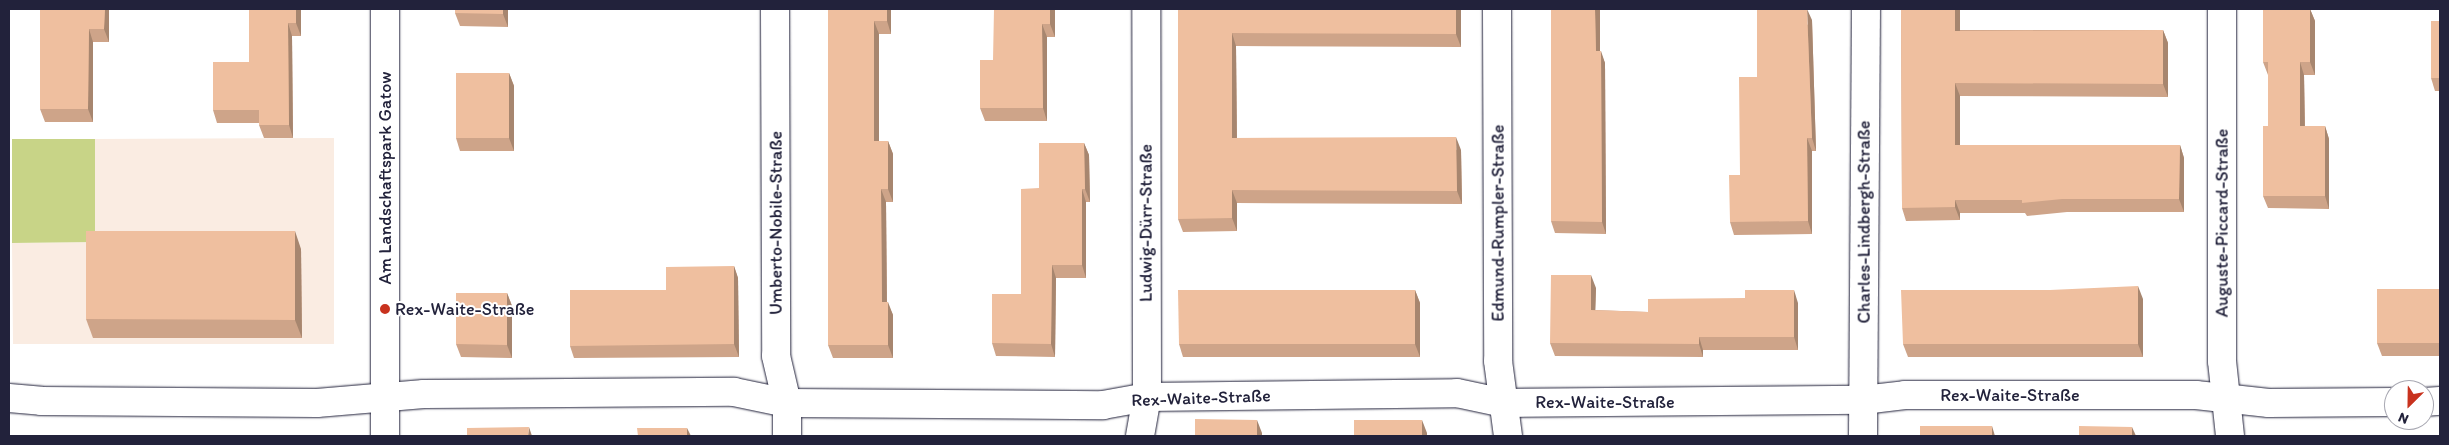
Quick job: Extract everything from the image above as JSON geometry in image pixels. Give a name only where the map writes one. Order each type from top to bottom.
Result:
[{"type":"street","name":"Am Landschaftspark Gatow","points":[[385,9],[385,436]]},
{"type":"street","name":"Umberto-Nobile-Straße","points":[[775,9],[776,356],[787,403],[787,436]]},
{"type":"street","name":"Ludwig-Dürr-Straße","points":[[1140,436],[1147,397],[1146,9]]},
{"type":"street","name":"Edmund-Rumpler-Straße","points":[[1497,9],[1498,361],[1508,436]]},
{"type":"street","name":"Charles-Lindbergh-Straße","points":[[1863,436],[1866,9]]},
{"type":"street","name":"Auguste-Piccard-Straße","points":[[2222,9],[2222,361],[2230,436]]},
{"type":"street","name":"Rex-Waite-Straße","points":[[9,398],[41,401],[318,403],[424,394],[734,392],[787,403],[1103,405],[1147,397],[1457,393],[1504,403],[1863,400],[1904,395],[2196,395],[2269,403],[2384,402]]},
{"type":"shaded area","points":[[334,138],[334,344],[13,344],[12,243],[95,242],[95,139]]},
{"type":"green space","points":[[12,139],[95,139],[95,242],[12,243]]},
{"type":"building","points":[[40,9],[105,9],[104,29],[89,29],[88,109],[40,109]]},
{"type":"building","points":[[249,9],[296,9],[296,23],[288,23],[289,125],[259,125],[259,110],[213,110],[213,62],[249,62]]},
{"type":"building","points":[[455,9],[503,9],[503,14],[455,13]]},
{"type":"building","points":[[828,9],[887,9],[887,21],[874,21],[874,141],[888,141],[888,189],[881,189],[882,302],[888,302],[888,345],[828,345]]},
{"type":"building","points":[[994,9],[1050,9],[1050,24],[1042,24],[1043,108],[980,108],[980,60],[993,60]]},
{"type":"building","points":[[1178,9],[1456,9],[1456,34],[1232,33],[1232,138],[1456,137],[1457,191],[1232,190],[1232,218],[1178,219]]},
{"type":"building","points":[[1551,9],[1595,9],[1596,51],[1601,51],[1602,222],[1551,221]]},
{"type":"building","points":[[1757,9],[1807,9],[1812,138],[1807,138],[1808,221],[1730,222],[1729,175],[1740,175],[1739,77],[1757,77]]},
{"type":"building","points":[[1901,9],[1955,9],[1955,31],[2163,30],[2163,84],[1955,83],[1955,145],[2180,145],[2179,199],[2062,199],[2022,203],[2022,200],[1955,200],[1955,207],[1902,208]]},
{"type":"building","points":[[2263,9],[2310,9],[2310,62],[2300,62],[2300,126],[2325,126],[2325,196],[2263,196],[2263,126],[2268,126],[2268,62],[2263,62]]},
{"type":"building","points":[[2431,21],[2440,21],[2440,78],[2431,78]]},
{"type":"building","points":[[456,73],[509,73],[509,138],[456,138]]},
{"type":"building","points":[[1039,143],[1084,143],[1085,189],[1082,189],[1082,265],[1052,265],[1051,344],[992,343],[992,294],[1021,294],[1021,189],[1039,188]]},
{"type":"building","points":[[86,231],[295,231],[295,320],[86,319]]},
{"type":"building","points":[[734,266],[734,344],[570,346],[570,290],[666,290],[666,267]]},
{"type":"building","points":[[1551,275],[1591,275],[1591,310],[1648,312],[1648,299],[1745,298],[1745,290],[1794,290],[1794,337],[1699,337],[1699,344],[1550,343]]},
{"type":"building","points":[[2138,286],[2138,344],[1903,344],[1901,290],[2050,290]]},
{"type":"building","points":[[2377,289],[2440,289],[2440,343],[2377,343]]},
{"type":"building","points":[[1178,290],[1415,290],[1415,344],[1179,344]]},
{"type":"building","points":[[456,293],[507,293],[507,345],[456,344]]},
{"type":"building","points":[[1195,419],[1257,420],[1257,436],[1195,436]]},
{"type":"building","points":[[1354,420],[1422,420],[1422,436],[1354,436]]},
{"type":"building","points":[[1920,426],[1992,426],[1992,436],[1920,436]]},
{"type":"building","points":[[2079,426],[2132,427],[2132,436],[2079,436]]},
{"type":"building","points":[[529,427],[528,436],[467,436],[467,428]]},
{"type":"building","points":[[637,428],[687,428],[687,436],[638,436]]},
{"type":"place","name":"Rex-Waite-Straße","points":[[385,309]]}]
